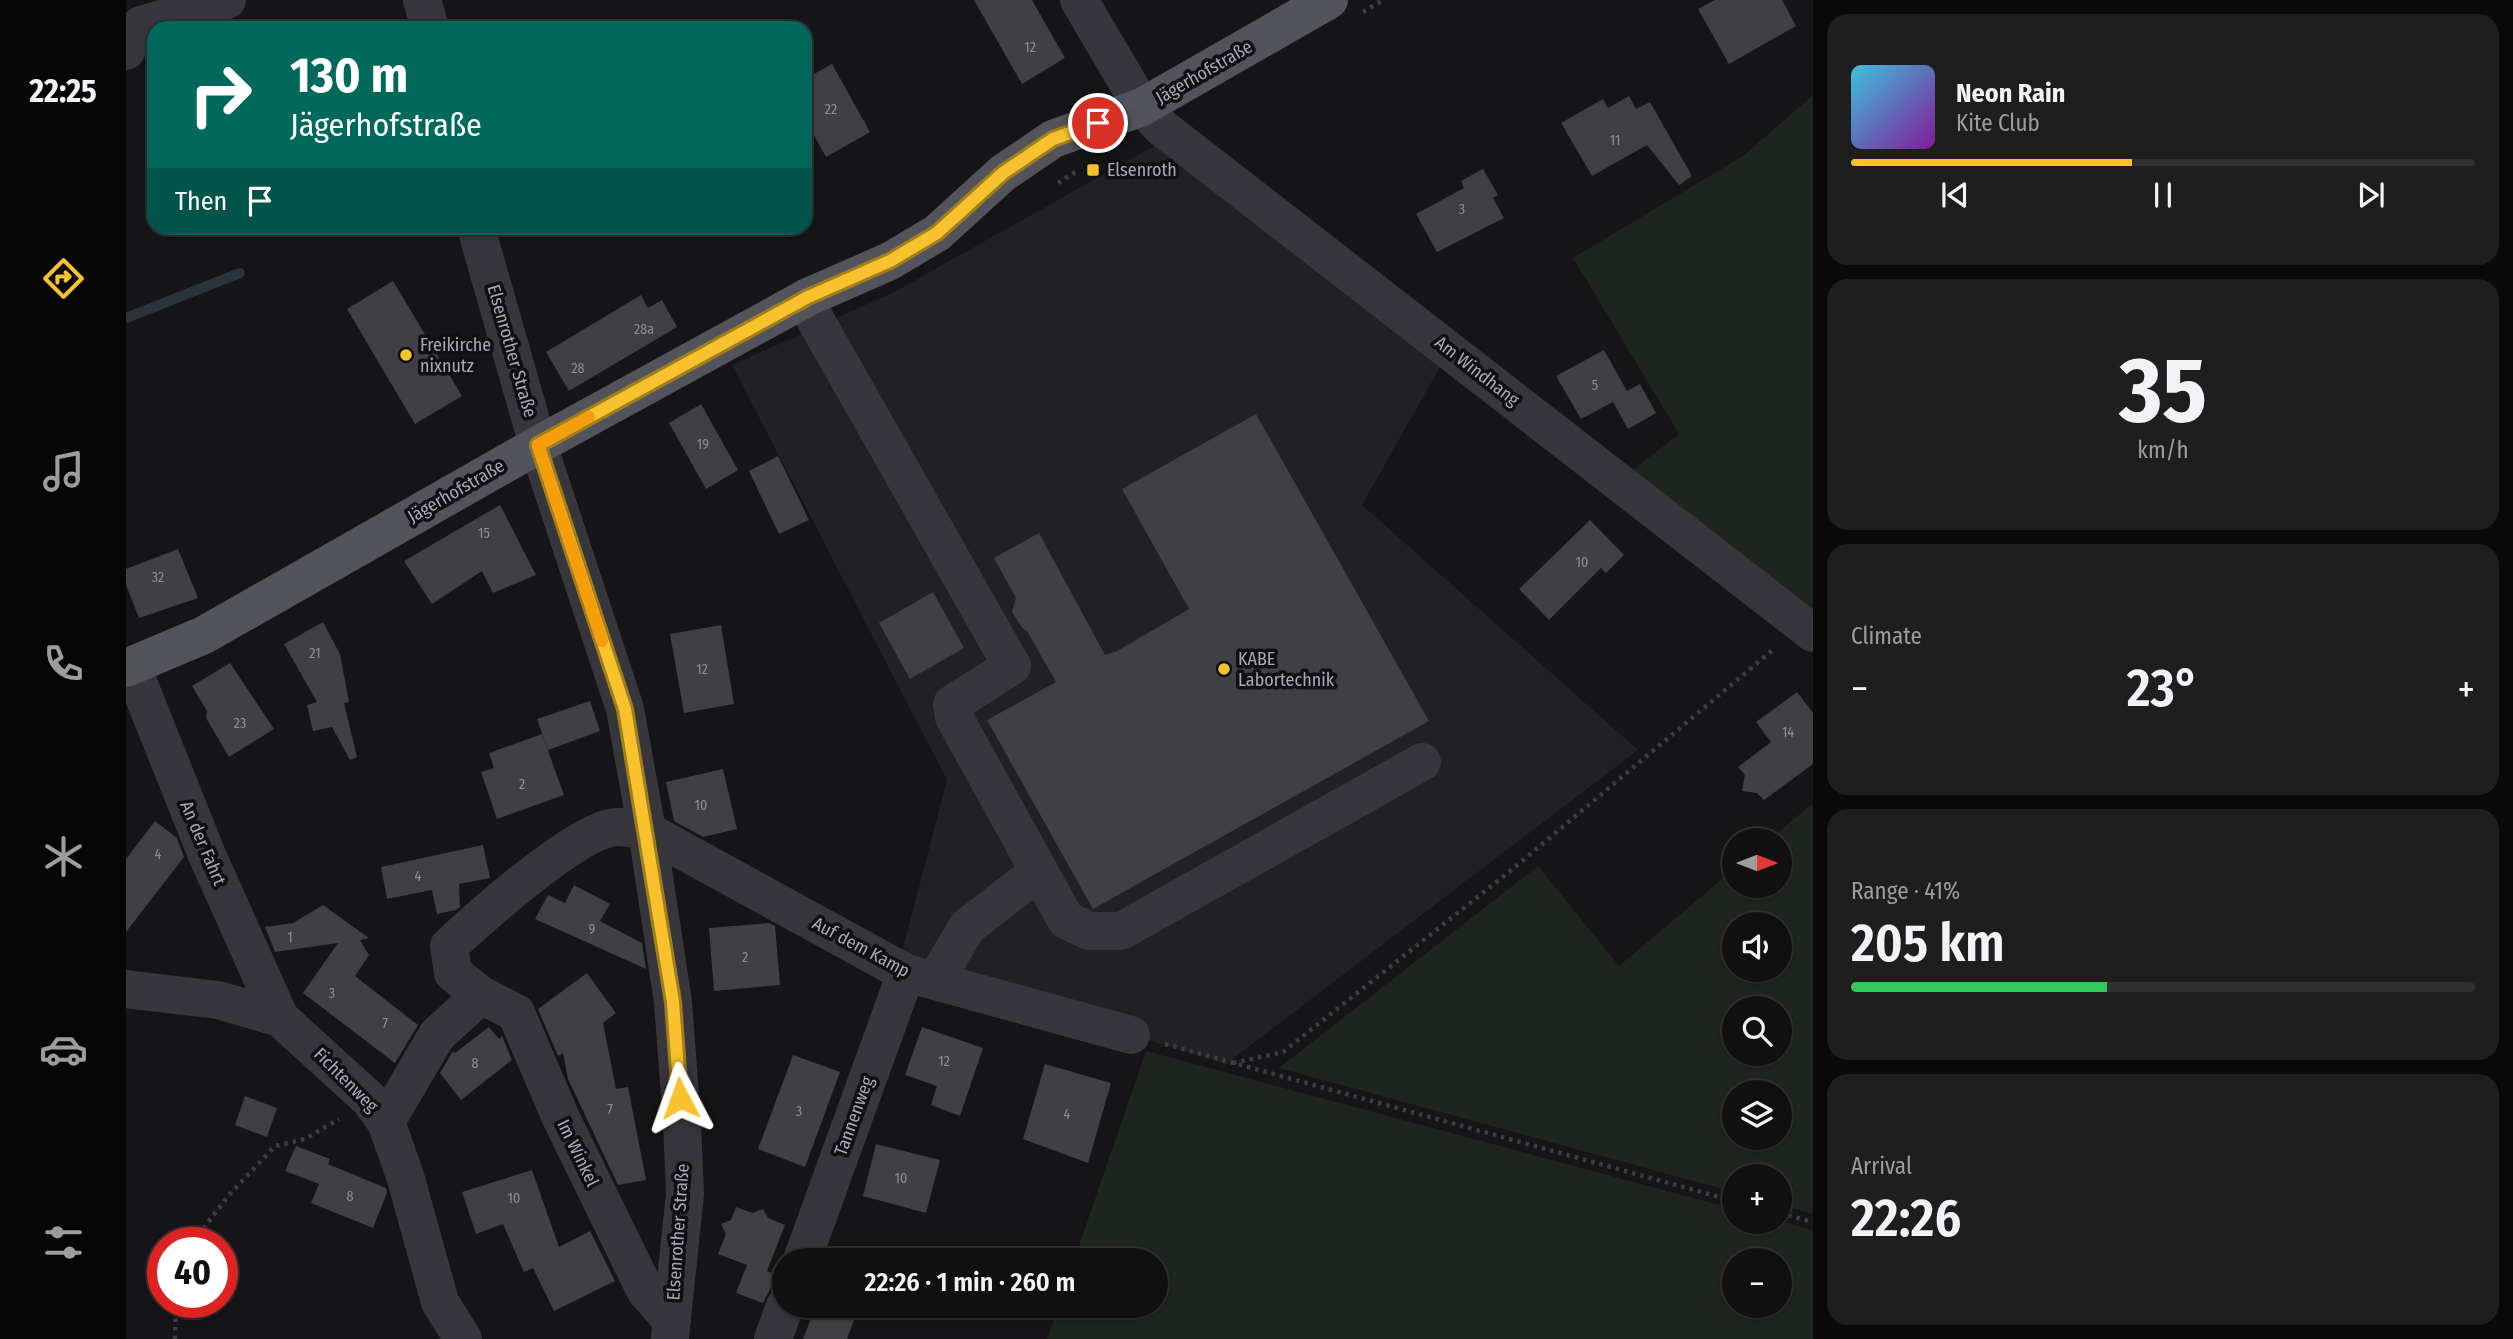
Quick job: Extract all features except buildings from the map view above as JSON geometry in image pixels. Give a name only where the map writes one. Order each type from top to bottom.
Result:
[{"type":"main road","name":"Jägerhofstraße","points":[[129,667],[204,635],[538,445],[808,297],[890,261],[937,233],[1003,173],[1053,139],[1142,107],[1329,0]]},
{"type":"street","points":[[155,21],[227,0]]},
{"type":"street","points":[[422,0],[428,21]]},
{"type":"street","name":"Am Windhang","points":[[1079,0],[1142,107],[1161,127],[1808,629]]},
{"type":"street","points":[[126,51],[141,25],[147,23]]},
{"type":"street","name":"Elsenrother Straße","points":[[478,235],[538,445],[625,709],[647,831],[673,1002],[682,1122],[685,1194],[671,1330]]},
{"type":"street","points":[[808,297],[815,319],[1012,666],[952,704],[954,717],[1066,920],[1089,930],[1121,931],[1422,762]]},
{"type":"street","name":"An der Fahrt","points":[[129,667],[207,855],[280,1018]]},
{"type":"street","name":"Im Winkel","points":[[647,831],[610,828],[573,846],[482,915],[449,946],[453,973],[481,995],[516,1013],[561,1118],[645,1290],[671,1330]]},
{"type":"street","name":"Auf dem Kamp","points":[[647,831],[920,977],[1131,1035]]},
{"type":"street","name":"Tannenweg","points":[[807,1248],[920,977],[967,927],[1038,872]]},
{"type":"street","name":"Fichtenweg","points":[[126,989],[218,1000],[280,1018],[378,1111],[406,1179],[440,1302],[463,1339]]},
{"type":"street","points":[[378,1111],[437,1035],[481,995]]},
{"type":"street","points":[[773,1339],[781,1318]]},
{"type":"path","points":[[1233,1063],[1283,1052],[1808,629]]},
{"type":"path","points":[[1131,1035],[1722,1197]]},
{"type":"path","points":[[204,1227],[229,1195],[275,1146],[305,1139],[378,1111]]},
{"type":"path","points":[[1792,1216],[1813,1222]]},
{"type":"path","points":[[175,1339],[176,1318]]},
{"type":"shaded area","points":[[1813,95],[1813,620],[1626,475],[1679,434],[1573,258],[1743,156]]},
{"type":"shaded area","points":[[1163,141],[1444,360],[1362,505],[1638,750],[1226,1064],[899,963],[947,780],[732,365],[896,291]]},
{"type":"shaded area","points":[[1813,803],[1813,1214],[1792,1208],[1792,1164],[1722,1164],[1722,1189],[1279,1068],[1538,866],[1619,966],[1722,879],[1722,898],[1792,898],[1792,828],[1783,828]]},
{"type":"shaded area","points":[[1146,1051],[1722,1206],[1722,1234],[1792,1234],[1792,1224],[1813,1230],[1813,1339],[1047,1339],[1055,1318],[1168,1318],[1168,1248],[1078,1248]]},
{"type":"waterway","points":[[126,318],[240,273]]},
{"type":"slow traffic","points":[[589,417],[538,445],[602,641]]},
{"type":"place","name":"Elsenroth","points":[[1093,170]]},
{"type":"place","name":"Freikirche nixnutz","points":[[406,355]]},
{"type":"place","name":"KABE Labortechnik","points":[[1224,669]]},
{"type":"route","points":[[680,1098],[673,1002],[625,709],[538,445],[808,297],[890,261],[937,233],[1003,173],[1053,139],[1098,123]]}]
